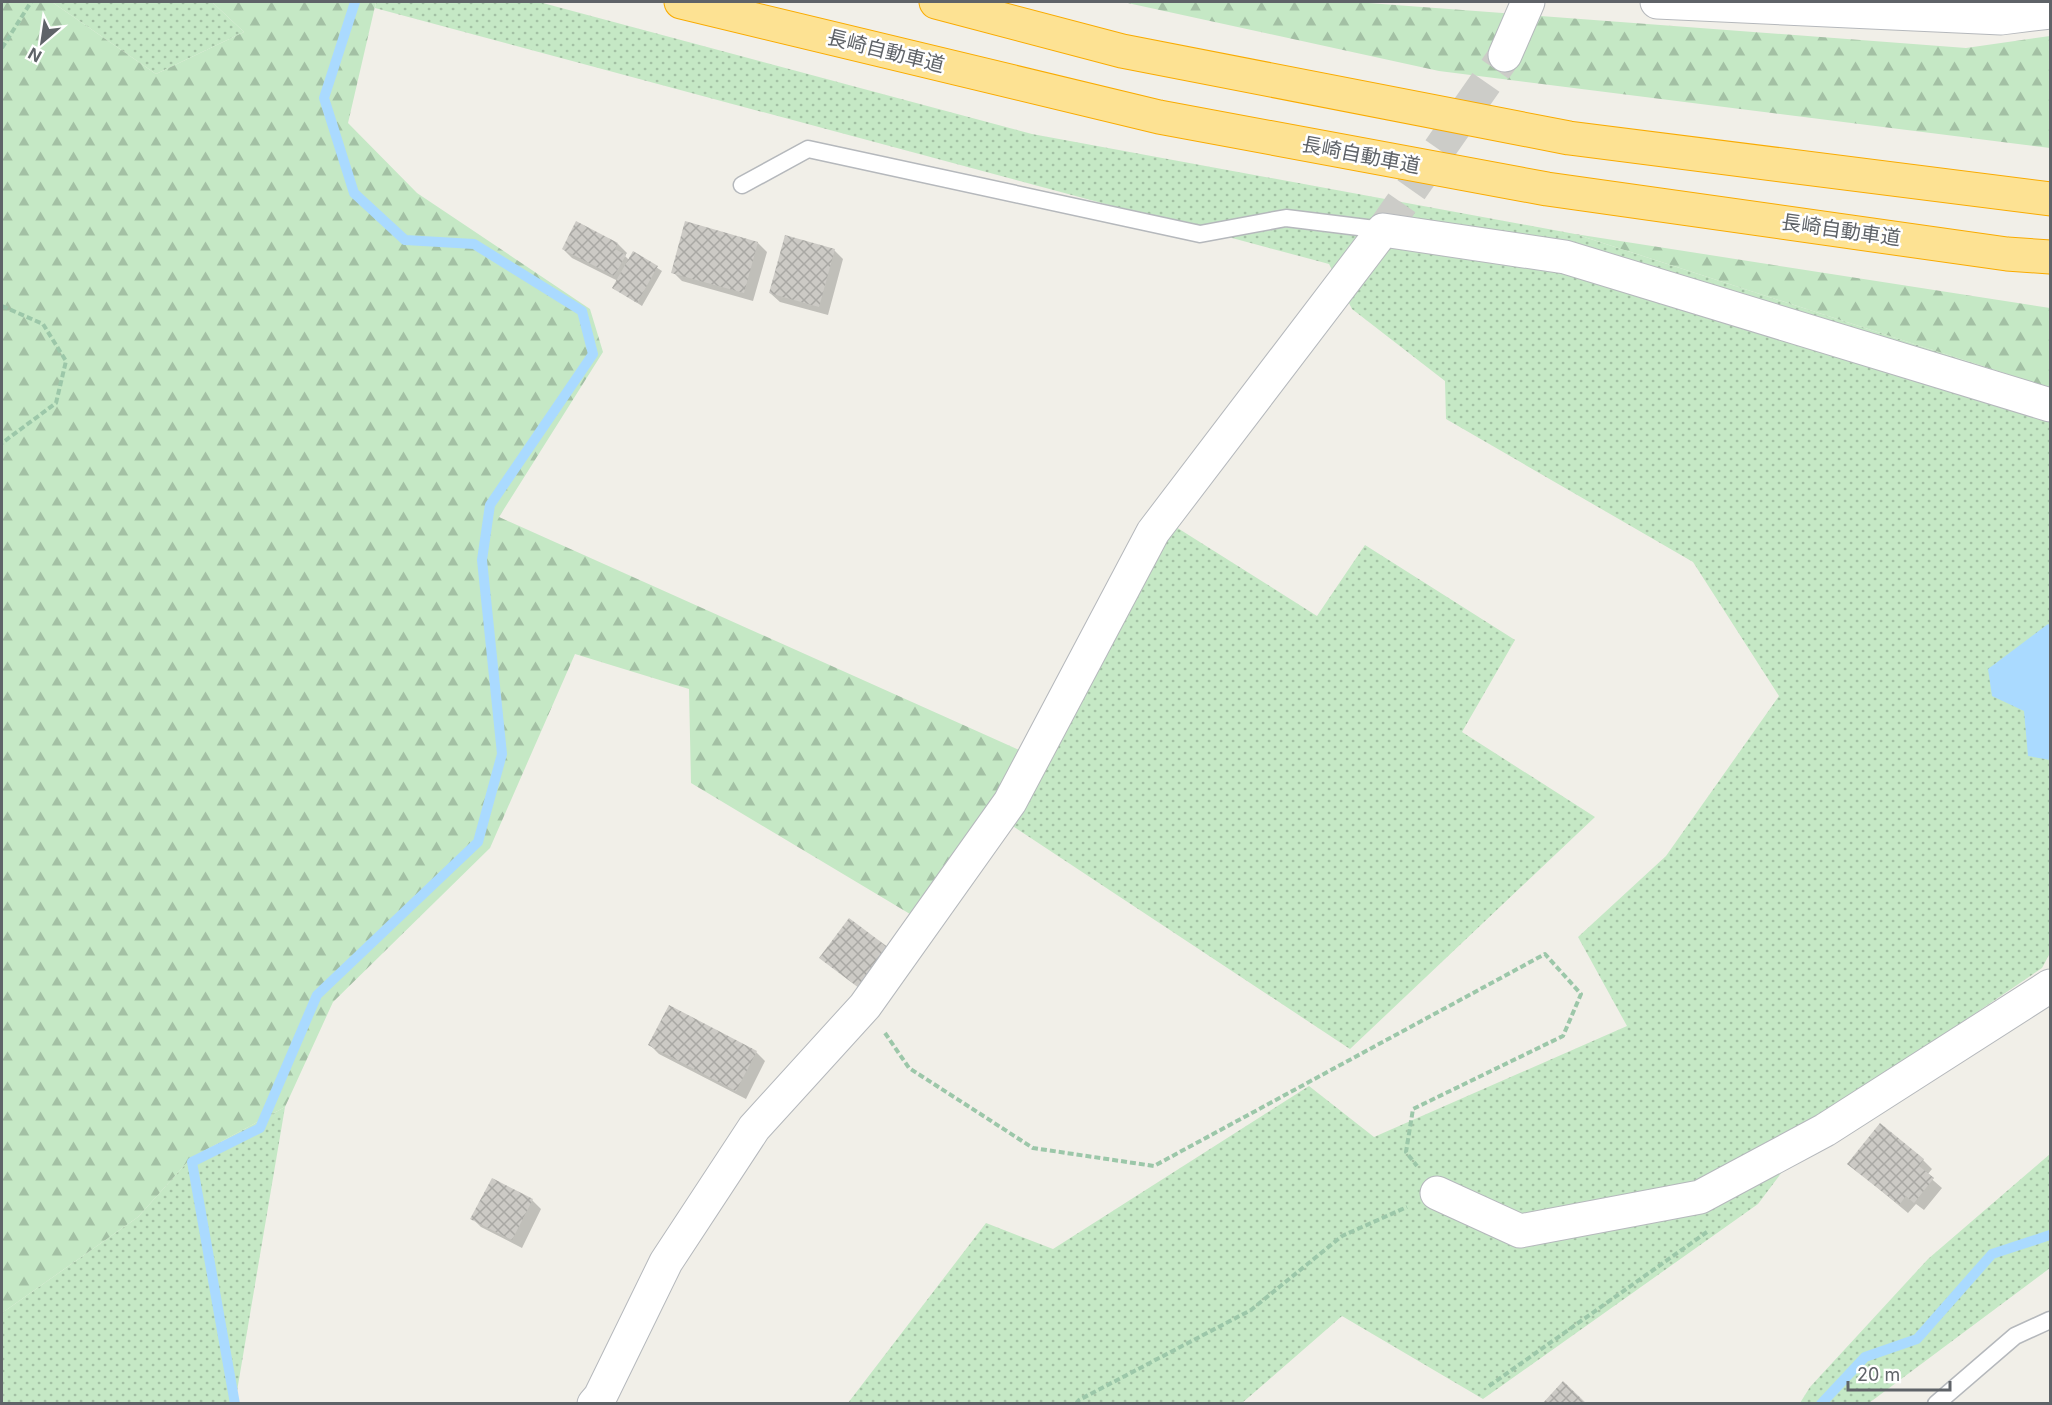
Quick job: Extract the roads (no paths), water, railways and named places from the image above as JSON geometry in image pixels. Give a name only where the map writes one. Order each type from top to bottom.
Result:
[{"type":"highway","name":"長崎自動車道","points":[[681,2],[1158,117],[1547,189],[2007,254],[2050,257]]},
{"type":"highway","points":[[936,2],[1122,51],[1569,138],[2050,199]]},
{"type":"street","points":[[1505,55],[1528,2]]},
{"type":"street","points":[[1657,2],[2001,18],[2050,12]]},
{"type":"street","points":[[594,1404],[600,1397],[666,1262],[754,1128],[865,1006],[1010,802],[1153,532],[1383,230],[1565,257],[2050,405]]},
{"type":"street","points":[[1437,1193],[1520,1231],[1700,1197],[1825,1130],[2050,986]]},
{"type":"lane","points":[[742,185],[808,149],[1200,234],[1286,218],[1383,230]]},
{"type":"lane","points":[[1936,1404],[2015,1336],[2050,1320]]},
{"type":"water","points":[[2048,624],[2050,625],[2050,760],[2028,756],[2024,711],[1992,696],[1988,669]]},
{"type":"waterway","points":[[235,1404],[192,1162],[260,1128],[317,995],[478,842],[502,754],[482,560],[490,505],[593,354],[582,311],[474,244],[405,240],[354,193],[324,98],[355,2]]},
{"type":"waterway","points":[[1821,1404],[1865,1357],[1917,1339],[1992,1254],[2050,1235]]},
{"type":"tunnel","points":[[1383,230],[1505,55]]}]
